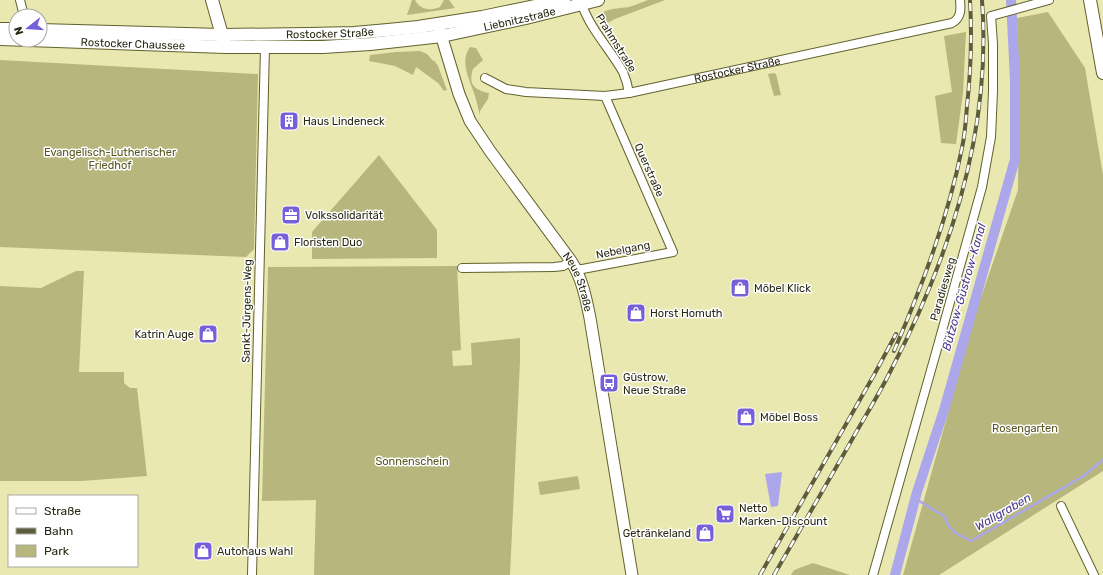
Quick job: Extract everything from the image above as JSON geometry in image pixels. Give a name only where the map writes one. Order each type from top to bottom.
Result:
[{"type":"main road","points":[[212,0],[225,47]]},
{"type":"main road","name":"Liebnitzstraße","points":[[438,24],[482,17],[564,0]]},
{"type":"main road","name":"Liebnitzstraße","points":[[442,36],[526,18],[598,0]]},
{"type":"main road","points":[[1090,0],[1103,73]]},
{"type":"main road","name":"Rostocker Straße","points":[[222,35],[354,33],[438,24]]},
{"type":"main road","name":"Neue Straße","points":[[438,24],[461,99],[470,121],[490,151],[574,266],[582,285],[587,300],[632,575]]},
{"type":"main road","name":"Rostocker Chaussee","points":[[48,30],[222,35]]},
{"type":"main road","name":"Rostocker Straße","points":[[265,47],[323,47],[370,44],[442,36]]},
{"type":"main road","name":"Rostocker Chaussee","points":[[0,39],[225,47],[265,47]]},
{"type":"street","name":"Rostocker Straße","points":[[485,78],[506,89],[526,92],[605,96],[629,93],[952,24],[957,20],[961,12],[960,0]]},
{"type":"street","name":"Paradiesweg","points":[[872,575],[982,187],[991,137],[994,91],[991,16],[1049,0]]},
{"type":"street","name":"Prahmstraße","points":[[582,5],[591,25],[623,72],[629,93]]},
{"type":"street","name":"Sankt-Jürgens-Weg","points":[[252,575],[265,47]]},
{"type":"street","name":"Querstraße","points":[[605,96],[673,252]]},
{"type":"street","name":"Nebelgang","points":[[462,268],[574,266],[673,252]]},
{"type":"street","points":[[1061,506],[1094,575]]},
{"type":"green space","points":[[412,0],[415,0],[423,8],[433,9],[440,7],[444,0],[449,0],[455,8],[407,15]]},
{"type":"green space","points":[[648,0],[665,0],[615,19],[602,26],[600,15],[603,12],[629,7]]},
{"type":"green space","name":"Rosengarten","points":[[1048,12],[1085,68],[1103,175],[1103,471],[939,575],[903,575],[977,309],[1018,190],[1019,79],[1017,18]]},
{"type":"green space","points":[[966,32],[963,93],[956,144],[941,143],[935,96],[952,92],[944,36]]},
{"type":"green space","points":[[470,47],[476,48],[483,60],[473,69],[471,79],[472,82],[479,90],[489,93],[488,99],[480,111],[480,115],[465,65],[465,59]]},
{"type":"green space","points":[[420,51],[427,54],[433,61],[434,60],[438,66],[447,90],[444,91],[438,83],[416,67],[413,75],[395,66],[369,61],[370,55]]},
{"type":"green space","name":"Evangelisch-Lutherischer Friedhof","points":[[0,60],[258,74],[254,249],[246,257],[0,247]]},
{"type":"green space","points":[[768,74],[776,74],[781,95],[774,96]]},
{"type":"green space","points":[[379,155],[437,230],[437,258],[312,259],[312,232]]},
{"type":"green space","name":"Sonnenschein","points":[[457,266],[461,350],[452,351],[453,366],[472,365],[471,343],[520,338],[510,575],[314,575],[316,500],[262,501],[268,267]]},
{"type":"green space","points":[[76,271],[84,271],[79,372],[124,372],[124,383],[130,388],[137,388],[147,476],[82,481],[0,481],[0,286],[41,288]]},
{"type":"green space","points":[[578,476],[580,489],[540,495],[538,482]]},
{"type":"green space","points":[[813,563],[850,575],[791,575],[794,570]]},
{"type":"shaded area","points":[[782,472],[778,506],[771,507],[765,474]]},
{"type":"waterway","name":"Bützow-Güstrow-Kanal","points":[[895,575],[917,492],[944,410],[1015,159],[1015,80],[1011,0]]},
{"type":"waterway","name":"Wallgraben","points":[[916,499],[944,516],[954,532],[971,541],[1082,477],[1103,460]]},
{"type":"railway","points":[[894,351],[942,226],[962,148],[970,66],[970,0]]},
{"type":"railway","points":[[774,575],[884,383],[911,331],[947,240],[962,193],[973,145],[980,97],[983,49],[982,0]]},
{"type":"railway","points":[[760,575],[896,334]]},
{"type":"place","name":"Haus Lindeneck","points":[[289,121]]},
{"type":"place","name":"Volkssolidarität","points":[[291,215]]},
{"type":"place","name":"Floristen Duo","points":[[280,242]]},
{"type":"place","name":"Möbel Klick","points":[[740,288]]},
{"type":"place","name":"Horst Homuth","points":[[636,313]]},
{"type":"place","name":"Katrin Auge","points":[[208,334]]},
{"type":"place","name":"Güstrow, Neue Straße","points":[[609,383]]},
{"type":"place","name":"Möbel Boss","points":[[746,417]]},
{"type":"place","name":"Netto Marken-Discount","points":[[725,514]]},
{"type":"place","name":"Getränkeland","points":[[705,533]]},
{"type":"place","name":"Autohaus Wahl","points":[[203,551]]}]
